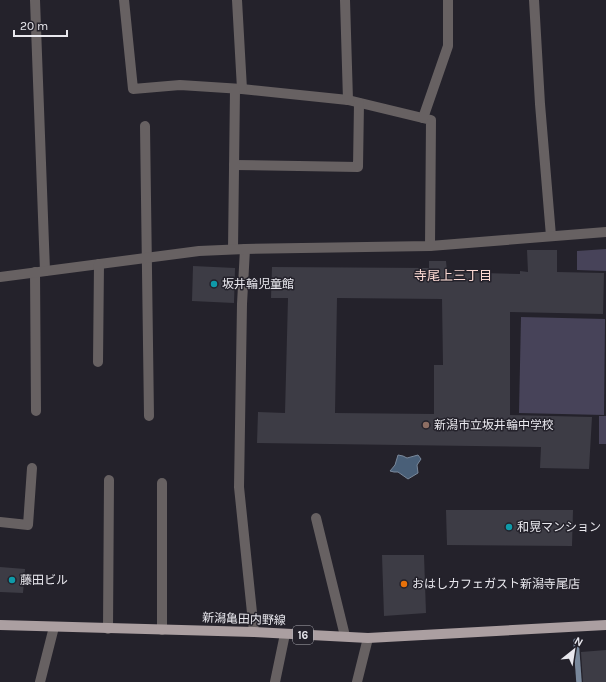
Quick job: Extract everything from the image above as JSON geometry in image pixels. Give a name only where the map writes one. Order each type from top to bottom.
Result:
[{"type":"main road","name":"新潟亀田内野線","points":[[0,625],[254,632],[368,638],[606,625]]},
{"type":"street","points":[[35,0],[40,272],[36,411]]},
{"type":"street","points":[[124,0],[133,89],[180,85],[239,89],[348,100],[431,120],[430,246]]},
{"type":"street","points":[[233,249],[234,166],[239,89],[237,0]]},
{"type":"street","points":[[345,0],[348,100]]},
{"type":"street","points":[[423,118],[448,46],[448,0]]},
{"type":"street","points":[[534,0],[540,104],[551,236]]},
{"type":"street","points":[[234,166],[358,167],[359,103]]},
{"type":"street","points":[[145,126],[149,416]]},
{"type":"street","points":[[0,277],[199,251],[233,249],[430,246],[606,232]]},
{"type":"street","points":[[245,249],[242,304],[239,487],[254,632]]},
{"type":"street","points":[[98,362],[99,264]]},
{"type":"street","points":[[0,522],[28,525],[32,468]]},
{"type":"street","points":[[108,629],[109,480]]},
{"type":"street","points":[[162,483],[162,630]]},
{"type":"street","points":[[316,518],[345,636]]},
{"type":"street","points":[[40,682],[54,627]]},
{"type":"street","points":[[275,682],[285,634]]},
{"type":"street","points":[[357,682],[368,638]]},
{"type":"shaded area","points":[[606,249],[606,271],[577,270],[577,251]]},
{"type":"shaded area","points":[[521,317],[605,319],[604,415],[519,413]]},
{"type":"shaded area","points":[[599,416],[606,416],[606,444],[599,444]]},
{"type":"water","points":[[398,455],[407,458],[418,455],[421,459],[417,465],[418,473],[408,479],[398,472],[390,471],[395,465]]},
{"type":"building","points":[[527,250],[557,250],[557,272],[604,273],[603,314],[510,312],[510,415],[592,417],[589,469],[540,468],[541,447],[257,443],[258,412],[285,413],[288,298],[271,298],[272,267],[429,268],[429,261],[446,261],[447,272],[520,274],[520,271],[528,272]],"holes":[[[337,298],[442,299],[443,365],[434,365],[434,414],[335,413]]]},
{"type":"building","name":"坂井輪児童館","points":[[193,266],[235,268],[234,303],[192,301]]},
{"type":"building","name":"和晃マンション","points":[[446,510],[573,510],[572,546],[447,545]]},
{"type":"building","name":"おはしカフェガスト新潟寺尾店","points":[[382,555],[424,555],[426,613],[384,616]]},
{"type":"building","name":"藤田ビル","points":[[0,567],[25,569],[23,593],[0,592]]},
{"type":"building","points":[[606,650],[606,682],[583,682],[581,652]]},
{"type":"waterway","points":[[576,641],[579,682]]},
{"type":"place","name":"坂井輪児童館","points":[[214,284]]},
{"type":"place","name":"新潟市立坂井輪中学校","points":[[426,425]]},
{"type":"place","name":"和晃マンション","points":[[509,527]]},
{"type":"place","name":"藤田ビル","points":[[12,580]]},
{"type":"place","name":"おはしカフェガスト新潟寺尾店","points":[[404,584]]},
{"type":"district","name":"寺尾上三丁目","points":[[453,275]]}]
